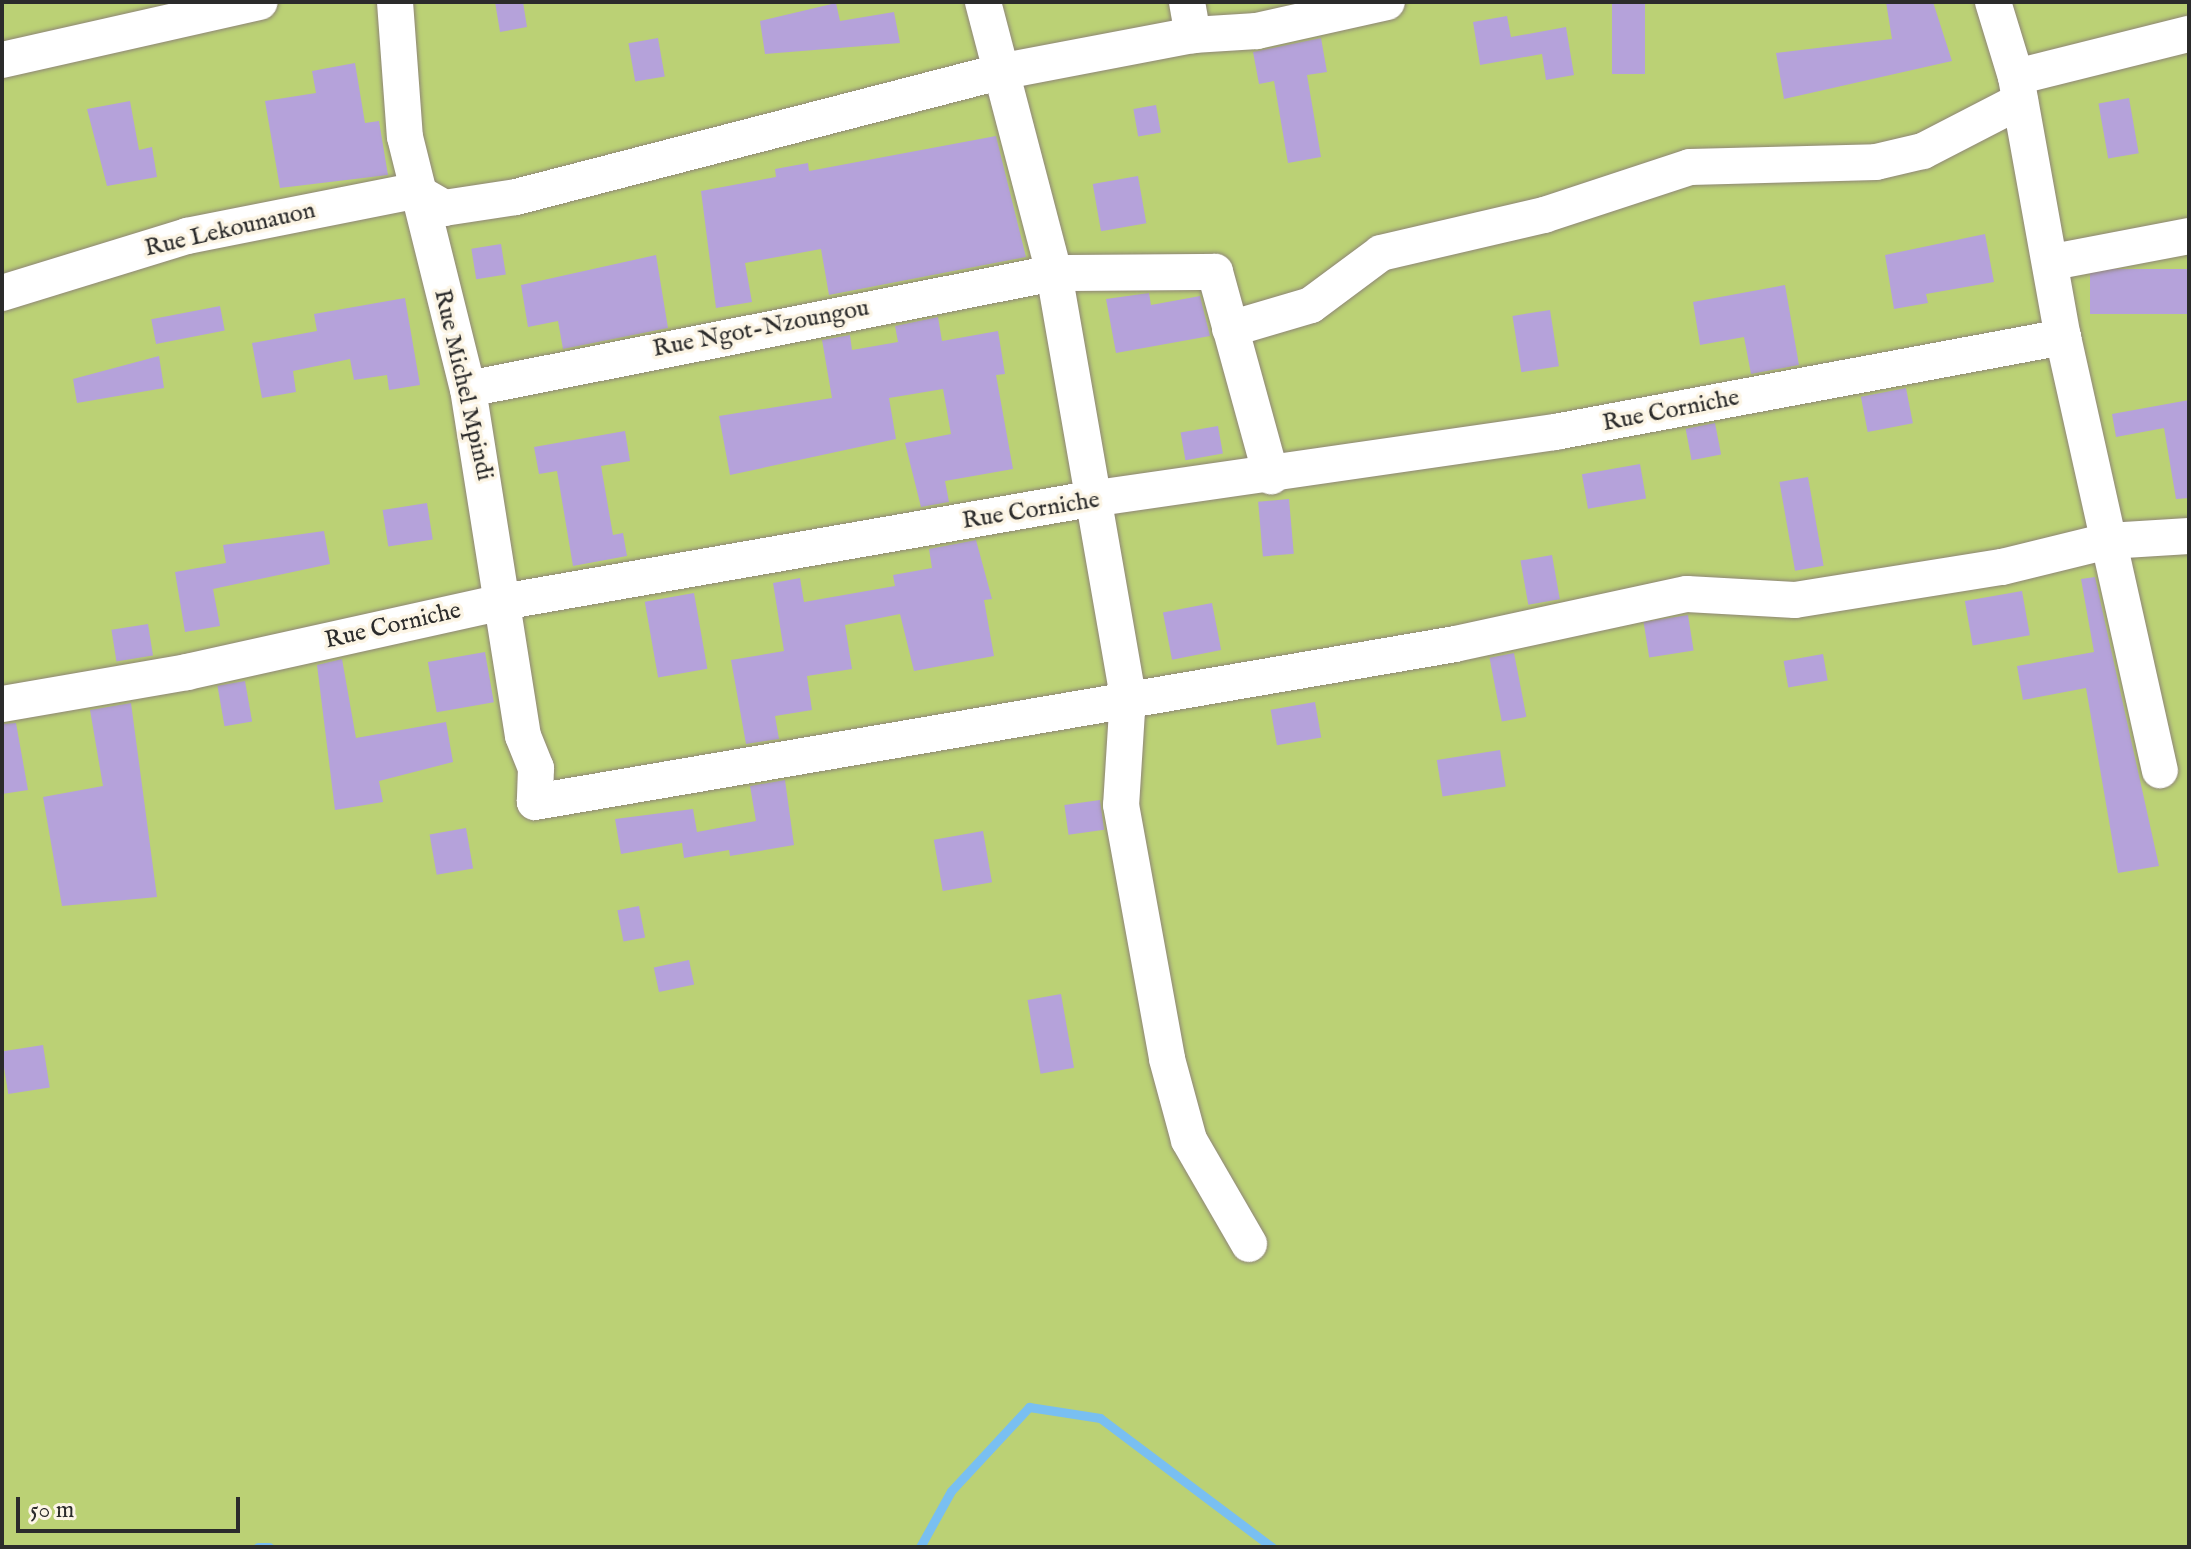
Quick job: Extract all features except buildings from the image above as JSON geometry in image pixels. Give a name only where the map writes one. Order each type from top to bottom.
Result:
[{"type":"street","points":[[2,60],[260,2]]},
{"type":"street","name":"Rue Michel Mpindi","points":[[395,2],[397,92],[415,191],[468,389],[508,601],[523,736],[536,768],[535,802],[1128,695]]},
{"type":"street","points":[[983,2],[1054,273],[1090,499],[1128,695],[1121,805],[1167,1059],[1189,1140],[1249,1244]]},
{"type":"street","points":[[415,191],[444,208],[516,197],[999,72],[1190,19],[1257,31],[1387,2]]},
{"type":"street","points":[[1993,2],[2018,89],[2053,262],[2063,337],[2160,770]]},
{"type":"street","points":[[1271,476],[1230,329],[1311,305],[1381,253],[1544,215],[1690,167],[1876,162],[1923,151],[2018,89],[2189,34]]},
{"type":"street","name":"Rue Lekounauon","points":[[2,293],[187,236],[415,191]]},
{"type":"street","points":[[2053,262],[2189,236]]},
{"type":"street","name":"Rue Ngot-Nzoungou","points":[[468,389],[1054,273],[1215,272],[1230,329]]},
{"type":"street","name":"Rue Corniche","points":[[2,704],[187,672],[508,601],[1090,499],[1271,476],[1555,432],[2063,337]]},
{"type":"street","points":[[1128,695],[1455,644],[1687,594],[1795,600],[2002,567],[2108,541],[2189,536]]},
{"type":"green space","points":[[2,2],[2189,2],[2189,1547],[2,1547]]},
{"type":"waterway","points":[[920,1547],[951,1491],[1029,1407],[1100,1418],[1272,1547]]},
{"type":"waterway","points":[[258,1547],[269,1547]]}]
